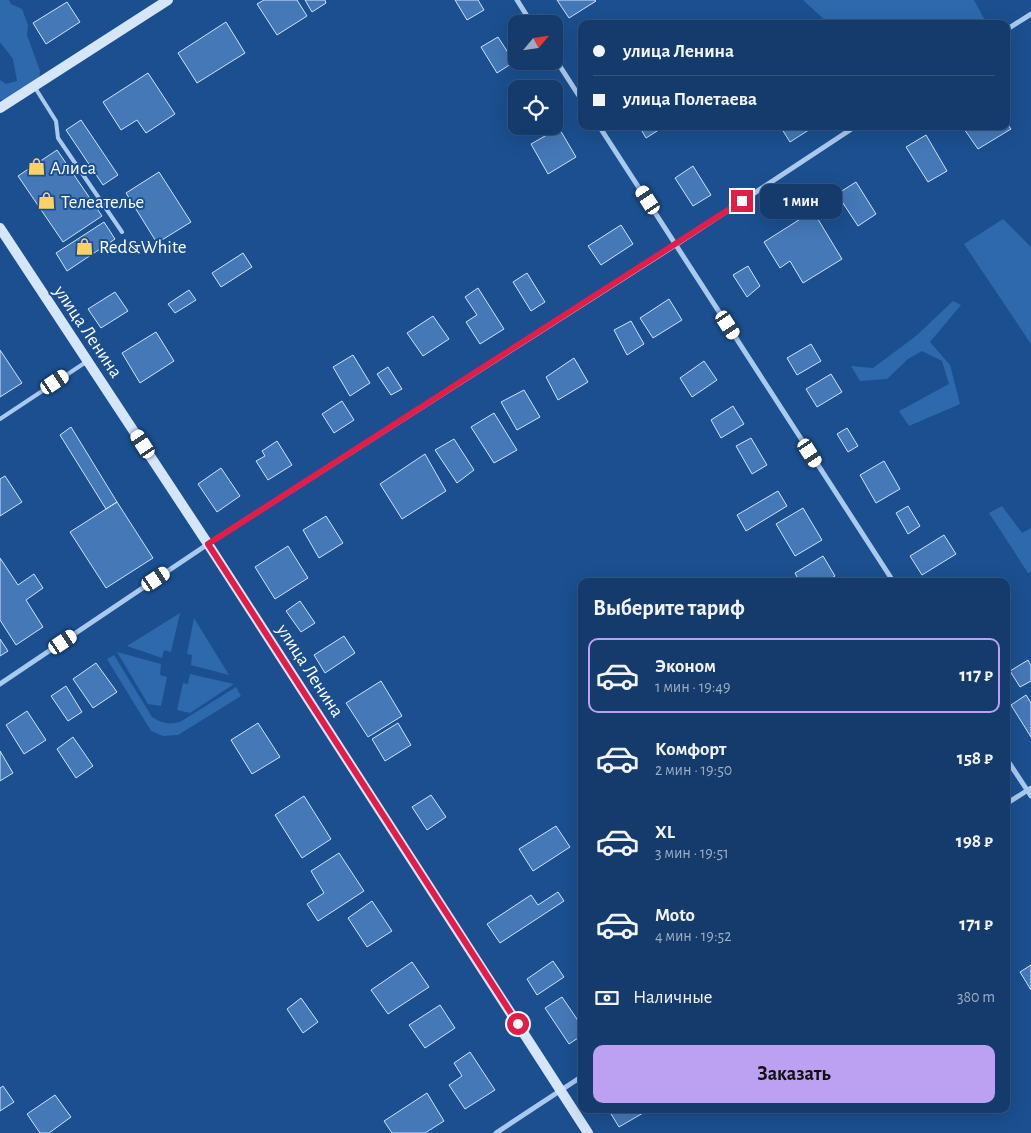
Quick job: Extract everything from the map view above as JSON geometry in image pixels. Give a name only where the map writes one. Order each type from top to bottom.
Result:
[{"type":"street","points":[[0,108],[168,0]]},
{"type":"street","points":[[517,0],[526,15]]},
{"type":"street","points":[[1010,27],[1031,14]]},
{"type":"street","points":[[562,70],[578,94]]},
{"type":"street","points":[[602,130],[891,578]]},
{"type":"street","points":[[0,684],[208,544],[676,244],[850,130]]},
{"type":"street","name":"улица Ленина","points":[[0,228],[208,544],[588,1133]]},
{"type":"street","points":[[1010,763],[1029,789],[1031,796]]},
{"type":"street","points":[[1010,801],[1029,789]]},
{"type":"street","points":[[496,1133],[578,1079]]},
{"type":"lane","points":[[34,86],[56,121],[58,138],[122,232]]},
{"type":"lane","points":[[0,419],[88,361]]},
{"type":"shaded area","points":[[0,0],[9,0],[11,4],[22,9],[28,25],[27,35],[40,71],[39,83],[11,99],[0,100],[0,80],[6,84],[17,81],[13,59],[0,42]]},
{"type":"shaded area","points":[[803,0],[974,0],[985,20],[825,20]]},
{"type":"shaded area","points":[[1003,219],[1031,247],[1031,344],[964,244]]},
{"type":"shaded area","points":[[953,301],[961,305],[930,342],[950,365],[960,404],[909,426],[899,411],[949,384],[942,361],[922,351],[908,359],[887,379],[860,381],[851,366],[873,368],[916,336]]},
{"type":"shaded area","points":[[1002,506],[1022,533],[1031,528],[1031,572],[1028,573],[989,513]]},
{"type":"shaded area","points":[[180,613],[171,652],[164,650],[162,658],[127,646]]},
{"type":"shaded area","points":[[194,618],[229,675],[191,665],[192,655],[187,654]]},
{"type":"shaded area","points":[[117,652],[161,664],[160,675],[167,677],[161,706],[148,704]]},
{"type":"shaded area","points":[[114,655],[152,717],[162,722],[180,722],[236,687],[241,696],[178,735],[163,736],[151,731],[107,659]]},
{"type":"shaded area","points":[[190,674],[234,684],[190,713],[177,710],[183,683],[188,684]]},
{"type":"building","points":[[264,0],[297,0],[307,16],[277,35],[257,4]]},
{"type":"building","points":[[305,0],[325,0],[326,3],[312,12]]},
{"type":"building","points":[[455,0],[478,0],[484,10],[467,20]]},
{"type":"building","points":[[557,0],[595,0],[596,1],[569,18]]},
{"type":"building","points":[[67,2],[80,22],[46,44],[33,23]]},
{"type":"building","points":[[226,22],[245,53],[197,83],[178,53]]},
{"type":"building","points":[[498,37],[508,53],[508,66],[497,73],[481,47]]},
{"type":"building","points":[[148,73],[175,114],[146,133],[137,120],[121,130],[103,102]]},
{"type":"building","points":[[81,120],[118,175],[103,185],[66,130]]},
{"type":"building","points":[[641,130],[659,130],[646,138]]},
{"type":"building","points":[[782,130],[809,130],[790,142]]},
{"type":"building","points":[[965,130],[1009,130],[978,149]]},
{"type":"building","points":[[547,135],[563,135],[576,157],[548,174],[531,144]]},
{"type":"building","points":[[926,135],[947,171],[928,182],[906,147]]},
{"type":"building","points":[[57,150],[102,216],[63,242],[18,176]]},
{"type":"building","points":[[693,166],[711,195],[693,206],[675,178]]},
{"type":"building","points":[[159,172],[191,222],[157,243],[126,193]]},
{"type":"building","points":[[856,182],[876,214],[858,226],[837,194]]},
{"type":"building","points":[[813,211],[842,259],[803,283],[790,261],[780,268],[764,242]]},
{"type":"building","name":"Red&White","points":[[104,222],[115,239],[67,271],[56,253]]},
{"type":"building","points":[[621,225],[633,244],[601,265],[588,246]]},
{"type":"building","points":[[243,253],[252,267],[221,287],[212,273]]},
{"type":"building","points":[[748,266],[760,286],[747,297],[733,275]]},
{"type":"building","points":[[527,273],[545,302],[531,311],[513,282]]},
{"type":"building","points":[[478,288],[504,329],[480,344],[466,322],[477,315],[465,297]]},
{"type":"building","points":[[189,290],[196,300],[175,313],[168,304]]},
{"type":"building","points":[[115,292],[128,311],[101,328],[88,309]]},
{"type":"building","points":[[669,299],[682,320],[653,338],[640,318]]},
{"type":"building","points":[[433,316],[449,339],[423,356],[407,333]]},
{"type":"building","points":[[631,321],[644,344],[627,355],[614,330]]},
{"type":"building","points":[[156,332],[174,361],[140,383],[122,353]]},
{"type":"building","points":[[811,344],[821,361],[797,375],[787,358]]},
{"type":"building","points":[[0,350],[22,383],[0,397]]},
{"type":"building","points":[[353,355],[370,383],[350,396],[333,367]]},
{"type":"building","points":[[574,358],[588,382],[558,400],[546,377]]},
{"type":"building","points":[[704,361],[717,380],[692,397],[680,378]]},
{"type":"building","points":[[388,367],[402,389],[391,395],[377,374]]},
{"type":"building","points":[[831,374],[842,392],[817,407],[806,389]]},
{"type":"building","points":[[524,390],[540,417],[517,430],[501,402]]},
{"type":"building","points":[[342,401],[354,420],[334,433],[322,414]]},
{"type":"building","points":[[733,406],[744,424],[721,438],[711,420]]},
{"type":"building","points":[[494,413],[517,450],[494,463],[471,427]]},
{"type":"building","points":[[71,427],[117,502],[106,509],[60,435]]},
{"type":"building","points":[[847,428],[858,446],[848,452],[837,434]]},
{"type":"building","points":[[751,438],[767,465],[752,474],[736,446]]},
{"type":"building","points":[[454,439],[474,470],[457,483],[435,450]]},
{"type":"building","points":[[277,441],[292,465],[268,480],[256,461],[265,456],[262,451]]},
{"type":"building","points":[[425,454],[446,491],[402,519],[380,484]]},
{"type":"building","points":[[884,461],[900,489],[876,503],[860,475]]},
{"type":"building","points":[[221,468],[240,496],[217,512],[198,484]]},
{"type":"building","points":[[5,476],[22,502],[0,516],[0,479]]},
{"type":"building","points":[[778,491],[787,506],[746,531],[737,515]]},
{"type":"building","points":[[117,502],[153,558],[106,588],[70,532]]},
{"type":"building","points":[[908,506],[920,526],[908,534],[896,513]]},
{"type":"building","points":[[803,508],[822,540],[795,556],[776,524]]},
{"type":"building","points":[[326,516],[343,543],[319,558],[303,530]]},
{"type":"building","points":[[944,535],[956,554],[922,575],[910,556]]},
{"type":"building","points":[[288,546],[308,578],[275,599],[255,567]]},
{"type":"building","points":[[823,556],[835,576],[832,578],[798,578],[795,573]]},
{"type":"building","points":[[0,558],[18,585],[34,574],[43,588],[26,600],[43,627],[16,645],[0,620]]},
{"type":"building","points":[[300,601],[315,623],[301,632],[286,611]]},
{"type":"building","points":[[344,636],[355,653],[325,673],[314,655]]},
{"type":"building","points":[[0,639],[8,651],[0,656]]},
{"type":"building","points":[[1028,660],[1031,666],[1031,681],[1020,687],[1010,671]]},
{"type":"building","points":[[96,663],[117,692],[93,708],[73,679]]},
{"type":"building","points":[[381,681],[402,716],[368,737],[346,703]]},
{"type":"building","points":[[66,686],[82,712],[68,721],[51,696]]},
{"type":"building","points":[[1026,695],[1031,703],[1031,737],[1011,705]]},
{"type":"building","points":[[27,711],[46,740],[24,754],[6,725]]},
{"type":"building","points":[[258,723],[280,757],[252,774],[231,740]]},
{"type":"building","points":[[398,723],[411,745],[385,761],[372,739]]},
{"type":"building","points":[[73,737],[93,766],[76,778],[57,749]]},
{"type":"building","points":[[0,751],[13,773],[0,781]]},
{"type":"building","points":[[431,795],[446,817],[427,830],[412,807]]},
{"type":"building","points":[[304,796],[331,839],[302,858],[275,815]]},
{"type":"building","points":[[556,826],[570,847],[533,871],[519,849]]},
{"type":"building","points":[[339,853],[364,891],[318,921],[307,904],[324,893],[311,871]]},
{"type":"building","points":[[558,892],[564,901],[500,943],[487,924],[531,895],[538,905]]},
{"type":"building","points":[[372,901],[392,931],[367,947],[348,918]]},
{"type":"building","points":[[553,961],[564,977],[537,995],[527,979]]},
{"type":"building","points":[[412,962],[429,987],[388,1014],[371,990]]},
{"type":"building","points":[[1031,965],[1031,990],[1020,972]]},
{"type":"building","points":[[562,997],[578,1021],[578,1038],[569,1044],[545,1008]]},
{"type":"building","points":[[301,998],[318,1022],[303,1033],[287,1009]]},
{"type":"building","points":[[440,1005],[455,1028],[425,1048],[409,1025]]},
{"type":"building","points":[[470,1052],[495,1090],[465,1109],[449,1085],[462,1076],[454,1063]]},
{"type":"building","points":[[3,1086],[14,1102],[0,1111],[0,1088]]},
{"type":"building","points":[[427,1093],[444,1121],[425,1133],[392,1133],[384,1121]]},
{"type":"building","points":[[55,1095],[71,1117],[49,1133],[40,1133],[27,1114]]},
{"type":"building","points":[[610,1113],[643,1113],[619,1127]]},
{"type":"place","name":"Алиса","points":[[36,167]]},
{"type":"place","name":"Телеателье","points":[[47,201]]},
{"type":"place","name":"Red&White","points":[[85,246]]},
{"type":"route","points":[[518,1024],[208,544],[742,201]]}]
